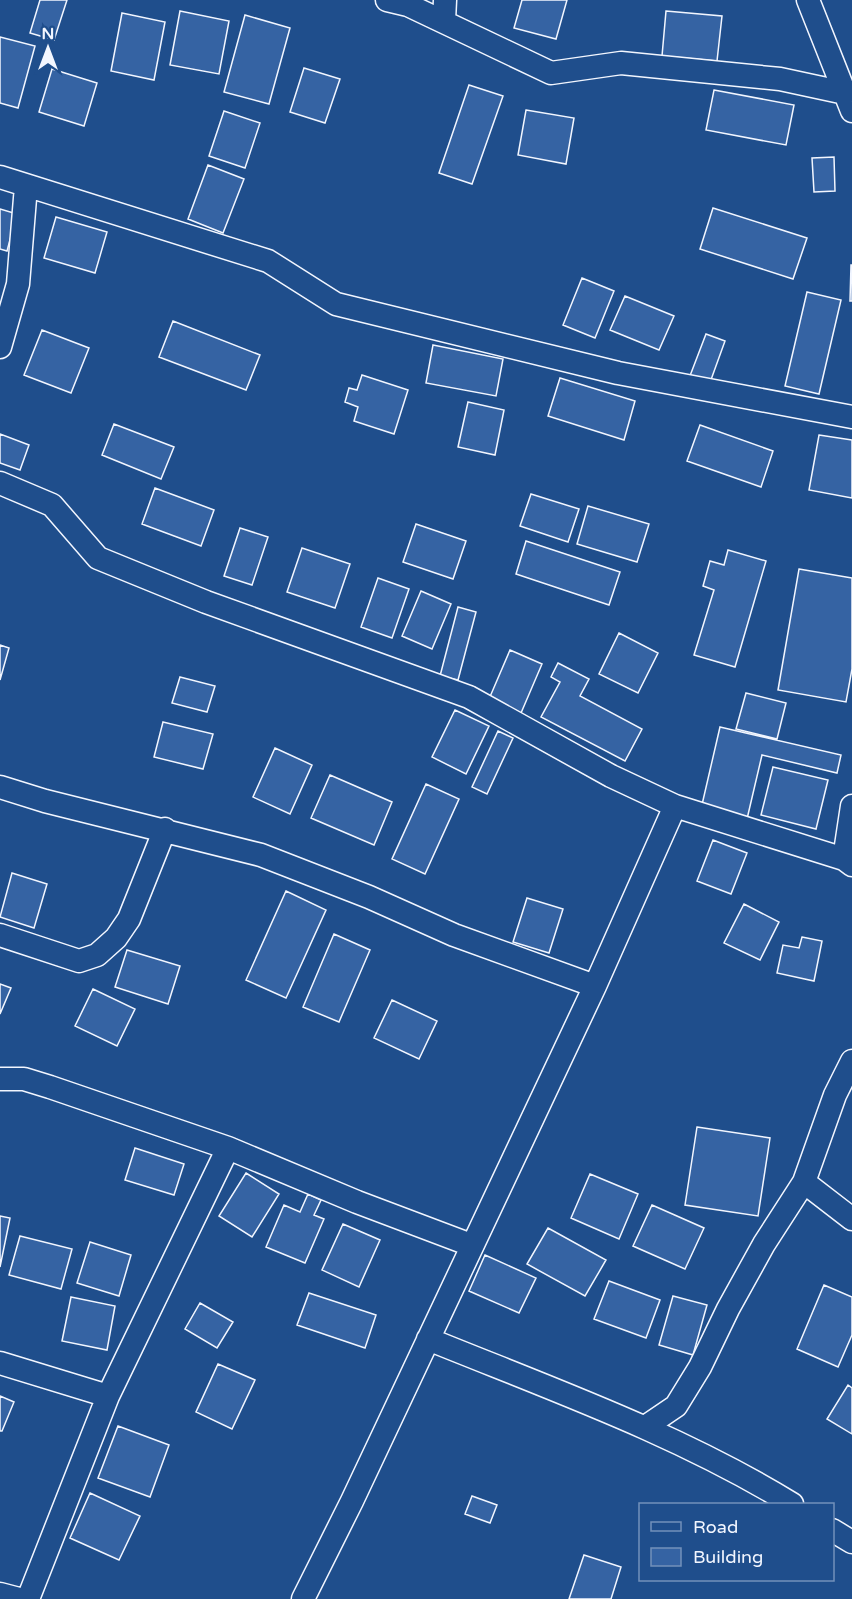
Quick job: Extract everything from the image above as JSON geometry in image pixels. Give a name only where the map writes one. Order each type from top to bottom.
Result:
[{"type":"street","points":[[387,0],[445,11],[551,73],[621,63],[780,79],[848,102]]},
{"type":"street","points":[[808,0],[848,102]]},
{"type":"street","points":[[0,177],[268,261],[336,304],[618,373],[852,417]]},
{"type":"street","points":[[0,347],[18,284],[26,186]]},
{"type":"street","points":[[0,483],[52,505],[98,558],[206,602],[468,698],[611,776],[675,807],[848,862],[852,806]]},
{"type":"street","points":[[0,787],[45,801],[165,829],[261,855],[369,897],[454,935],[595,986]]},
{"type":"street","points":[[303,1599],[352,1501],[595,986],[675,807]]},
{"type":"street","points":[[0,935],[79,961],[97,955],[116,938],[129,919],[165,829]]},
{"type":"street","points":[[645,1427],[676,1406],[700,1366],[764,1244],[804,1182],[836,1095],[852,1061]]},
{"type":"street","points":[[0,1079],[24,1079],[228,1148],[357,1202],[471,1245]]},
{"type":"street","points":[[28,1599],[108,1396],[228,1148]]},
{"type":"street","points":[[804,1182],[852,1219]]},
{"type":"street","points":[[428,1339],[645,1427],[759,1484],[790,1503]]},
{"type":"street","points":[[0,1363],[108,1396]]},
{"type":"street","points":[[834,1531],[852,1542]]},
{"type":"street","points":[[0,1594],[20,1599]]},
{"type":"building","points":[[40,0],[67,0],[54,40],[30,33]]},
{"type":"building","points":[[522,0],[567,0],[556,39],[514,28]]},
{"type":"building","points":[[180,11],[229,21],[219,74],[170,65]]},
{"type":"building","points":[[666,11],[722,16],[717,61],[662,56]]},
{"type":"building","points":[[122,13],[165,22],[154,80],[111,71]]},
{"type":"building","points":[[245,15],[290,28],[269,104],[224,92]]},
{"type":"building","points":[[0,37],[35,46],[18,108],[0,103]]},
{"type":"building","points":[[304,68],[340,79],[325,123],[290,112]]},
{"type":"building","points":[[52,69],[97,83],[84,126],[39,112]]},
{"type":"building","points":[[469,85],[503,96],[472,184],[439,173]]},
{"type":"building","points":[[714,90],[794,105],[786,145],[706,130]]},
{"type":"building","points":[[526,110],[574,118],[566,164],[518,155]]},
{"type":"building","points":[[224,111],[260,123],[245,168],[209,156]]},
{"type":"building","points":[[834,157],[835,191],[814,192],[812,158]]},
{"type":"building","points":[[208,165],[244,179],[223,233],[188,219]]},
{"type":"building","points":[[713,208],[807,238],[793,279],[700,249]]},
{"type":"building","points":[[0,209],[17,214],[7,251],[0,249]]},
{"type":"building","points":[[56,217],[107,232],[95,273],[44,258]]},
{"type":"building","points":[[851,265],[852,301],[850,301]]},
{"type":"building","points":[[582,278],[614,291],[595,338],[563,325]]},
{"type":"building","points":[[807,292],[841,300],[819,394],[785,386]]},
{"type":"building","points":[[625,296],[674,316],[659,350],[610,330]]},
{"type":"building","points":[[173,321],[260,355],[246,390],[159,357]]},
{"type":"building","points":[[42,330],[89,348],[71,393],[24,375]]},
{"type":"building","points":[[706,334],[725,341],[708,388],[688,381]]},
{"type":"building","points":[[433,345],[503,359],[496,396],[426,383]]},
{"type":"building","points":[[362,375],[408,390],[394,434],[354,421],[358,407],[345,402],[349,388],[357,390]]},
{"type":"building","points":[[560,378],[635,401],[624,440],[548,416]]},
{"type":"building","points":[[468,402],[504,410],[495,455],[458,447]]},
{"type":"building","points":[[114,424],[174,447],[161,479],[102,455]]},
{"type":"building","points":[[700,425],[773,451],[761,487],[687,461]]},
{"type":"building","points":[[0,434],[29,445],[20,470],[0,463]]},
{"type":"building","points":[[819,435],[852,440],[852,498],[809,490]]},
{"type":"building","points":[[155,488],[214,510],[201,546],[142,524]]},
{"type":"building","points":[[531,494],[579,509],[568,542],[520,526]]},
{"type":"building","points":[[588,506],[649,524],[637,562],[577,544]]},
{"type":"building","points":[[416,524],[466,541],[453,579],[403,562]]},
{"type":"building","points":[[240,528],[268,537],[252,585],[224,576]]},
{"type":"building","points":[[526,541],[620,572],[609,605],[516,574]]},
{"type":"building","points":[[302,548],[350,564],[335,608],[287,592]]},
{"type":"building","points":[[728,550],[766,561],[735,667],[694,655],[714,590],[703,586],[710,561],[724,565]]},
{"type":"building","points":[[799,569],[852,578],[852,669],[846,702],[778,690]]},
{"type":"building","points":[[378,578],[409,589],[392,638],[361,627]]},
{"type":"building","points":[[421,591],[451,604],[432,649],[402,636]]},
{"type":"building","points":[[458,607],[476,612],[458,680],[440,676]]},
{"type":"building","points":[[619,633],[658,653],[638,693],[599,674]]},
{"type":"building","points":[[0,645],[9,648],[0,680]]},
{"type":"building","points":[[510,650],[542,664],[521,713],[489,699]]},
{"type":"building","points":[[558,663],[589,679],[580,696],[642,729],[625,761],[541,717],[560,682],[551,677]]},
{"type":"building","points":[[180,677],[215,686],[207,712],[172,703]]},
{"type":"building","points":[[746,693],[786,703],[777,739],[736,729]]},
{"type":"building","points":[[455,710],[489,726],[466,774],[432,757]]},
{"type":"building","points":[[163,722],[213,734],[203,769],[154,757]]},
{"type":"building","points":[[720,727],[841,755],[837,773],[762,755],[747,819],[701,809]]},
{"type":"building","points":[[498,731],[513,738],[487,794],[472,787]]},
{"type":"building","points":[[275,748],[312,765],[290,814],[253,797]]},
{"type":"building","points":[[773,767],[828,780],[816,829],[761,815]]},
{"type":"building","points":[[330,775],[392,802],[374,845],[311,818]]},
{"type":"building","points":[[426,784],[459,799],[425,874],[392,859]]},
{"type":"building","points":[[713,840],[747,853],[731,894],[697,881]]},
{"type":"building","points":[[12,873],[47,884],[34,928],[0,917]]},
{"type":"building","points":[[286,891],[326,910],[286,998],[246,980]]},
{"type":"building","points":[[527,898],[563,909],[549,953],[513,942]]},
{"type":"building","points":[[744,904],[779,922],[760,960],[724,943]]},
{"type":"building","points":[[334,934],[370,950],[339,1022],[303,1007]]},
{"type":"building","points":[[802,937],[822,941],[814,981],[777,973],[783,945],[799,948]]},
{"type":"building","points":[[127,950],[180,966],[168,1004],[115,987]]},
{"type":"building","points":[[0,984],[11,988],[0,1014]]},
{"type":"building","points":[[93,989],[135,1009],[117,1046],[75,1026]]},
{"type":"building","points":[[392,1000],[437,1021],[419,1059],[374,1038]]},
{"type":"building","points":[[697,1127],[770,1138],[758,1216],[685,1205]]},
{"type":"building","points":[[135,1148],[184,1164],[174,1195],[125,1180]]},
{"type":"building","points":[[246,1173],[279,1194],[252,1237],[219,1216]]},
{"type":"building","points":[[590,1174],[638,1194],[619,1239],[571,1218]]},
{"type":"building","points":[[308,1194],[321,1200],[314,1215],[324,1219],[305,1263],[266,1247],[284,1205],[300,1212]]},
{"type":"building","points":[[652,1205],[704,1228],[685,1269],[633,1246]]},
{"type":"building","points":[[0,1216],[10,1218],[0,1267]]},
{"type":"building","points":[[343,1224],[380,1240],[359,1287],[322,1270]]},
{"type":"building","points":[[548,1228],[606,1260],[585,1296],[527,1264]]},
{"type":"building","points":[[20,1236],[72,1249],[61,1289],[9,1275]]},
{"type":"building","points":[[90,1242],[131,1255],[119,1296],[77,1283]]},
{"type":"building","points":[[485,1255],[536,1278],[519,1313],[469,1291]]},
{"type":"building","points":[[609,1281],[660,1300],[646,1338],[594,1319]]},
{"type":"building","points":[[824,1285],[852,1297],[852,1335],[838,1367],[797,1349]]},
{"type":"building","points":[[309,1293],[376,1315],[365,1348],[297,1325]]},
{"type":"building","points":[[673,1296],[707,1305],[693,1355],[659,1345]]},
{"type":"building","points":[[71,1297],[115,1306],[107,1350],[62,1341]]},
{"type":"building","points":[[200,1303],[233,1322],[217,1348],[185,1329]]},
{"type":"building","points":[[218,1364],[255,1380],[232,1429],[196,1412]]},
{"type":"building","points":[[848,1385],[852,1388],[852,1434],[827,1419]]},
{"type":"building","points":[[0,1396],[14,1402],[2,1431],[0,1431]]},
{"type":"building","points":[[118,1426],[169,1445],[150,1497],[98,1478]]},
{"type":"building","points":[[90,1493],[140,1516],[119,1560],[70,1538]]},
{"type":"building","points":[[472,1496],[497,1505],[490,1523],[465,1514]]},
{"type":"building","points":[[584,1555],[621,1567],[611,1599],[569,1599]]}]
